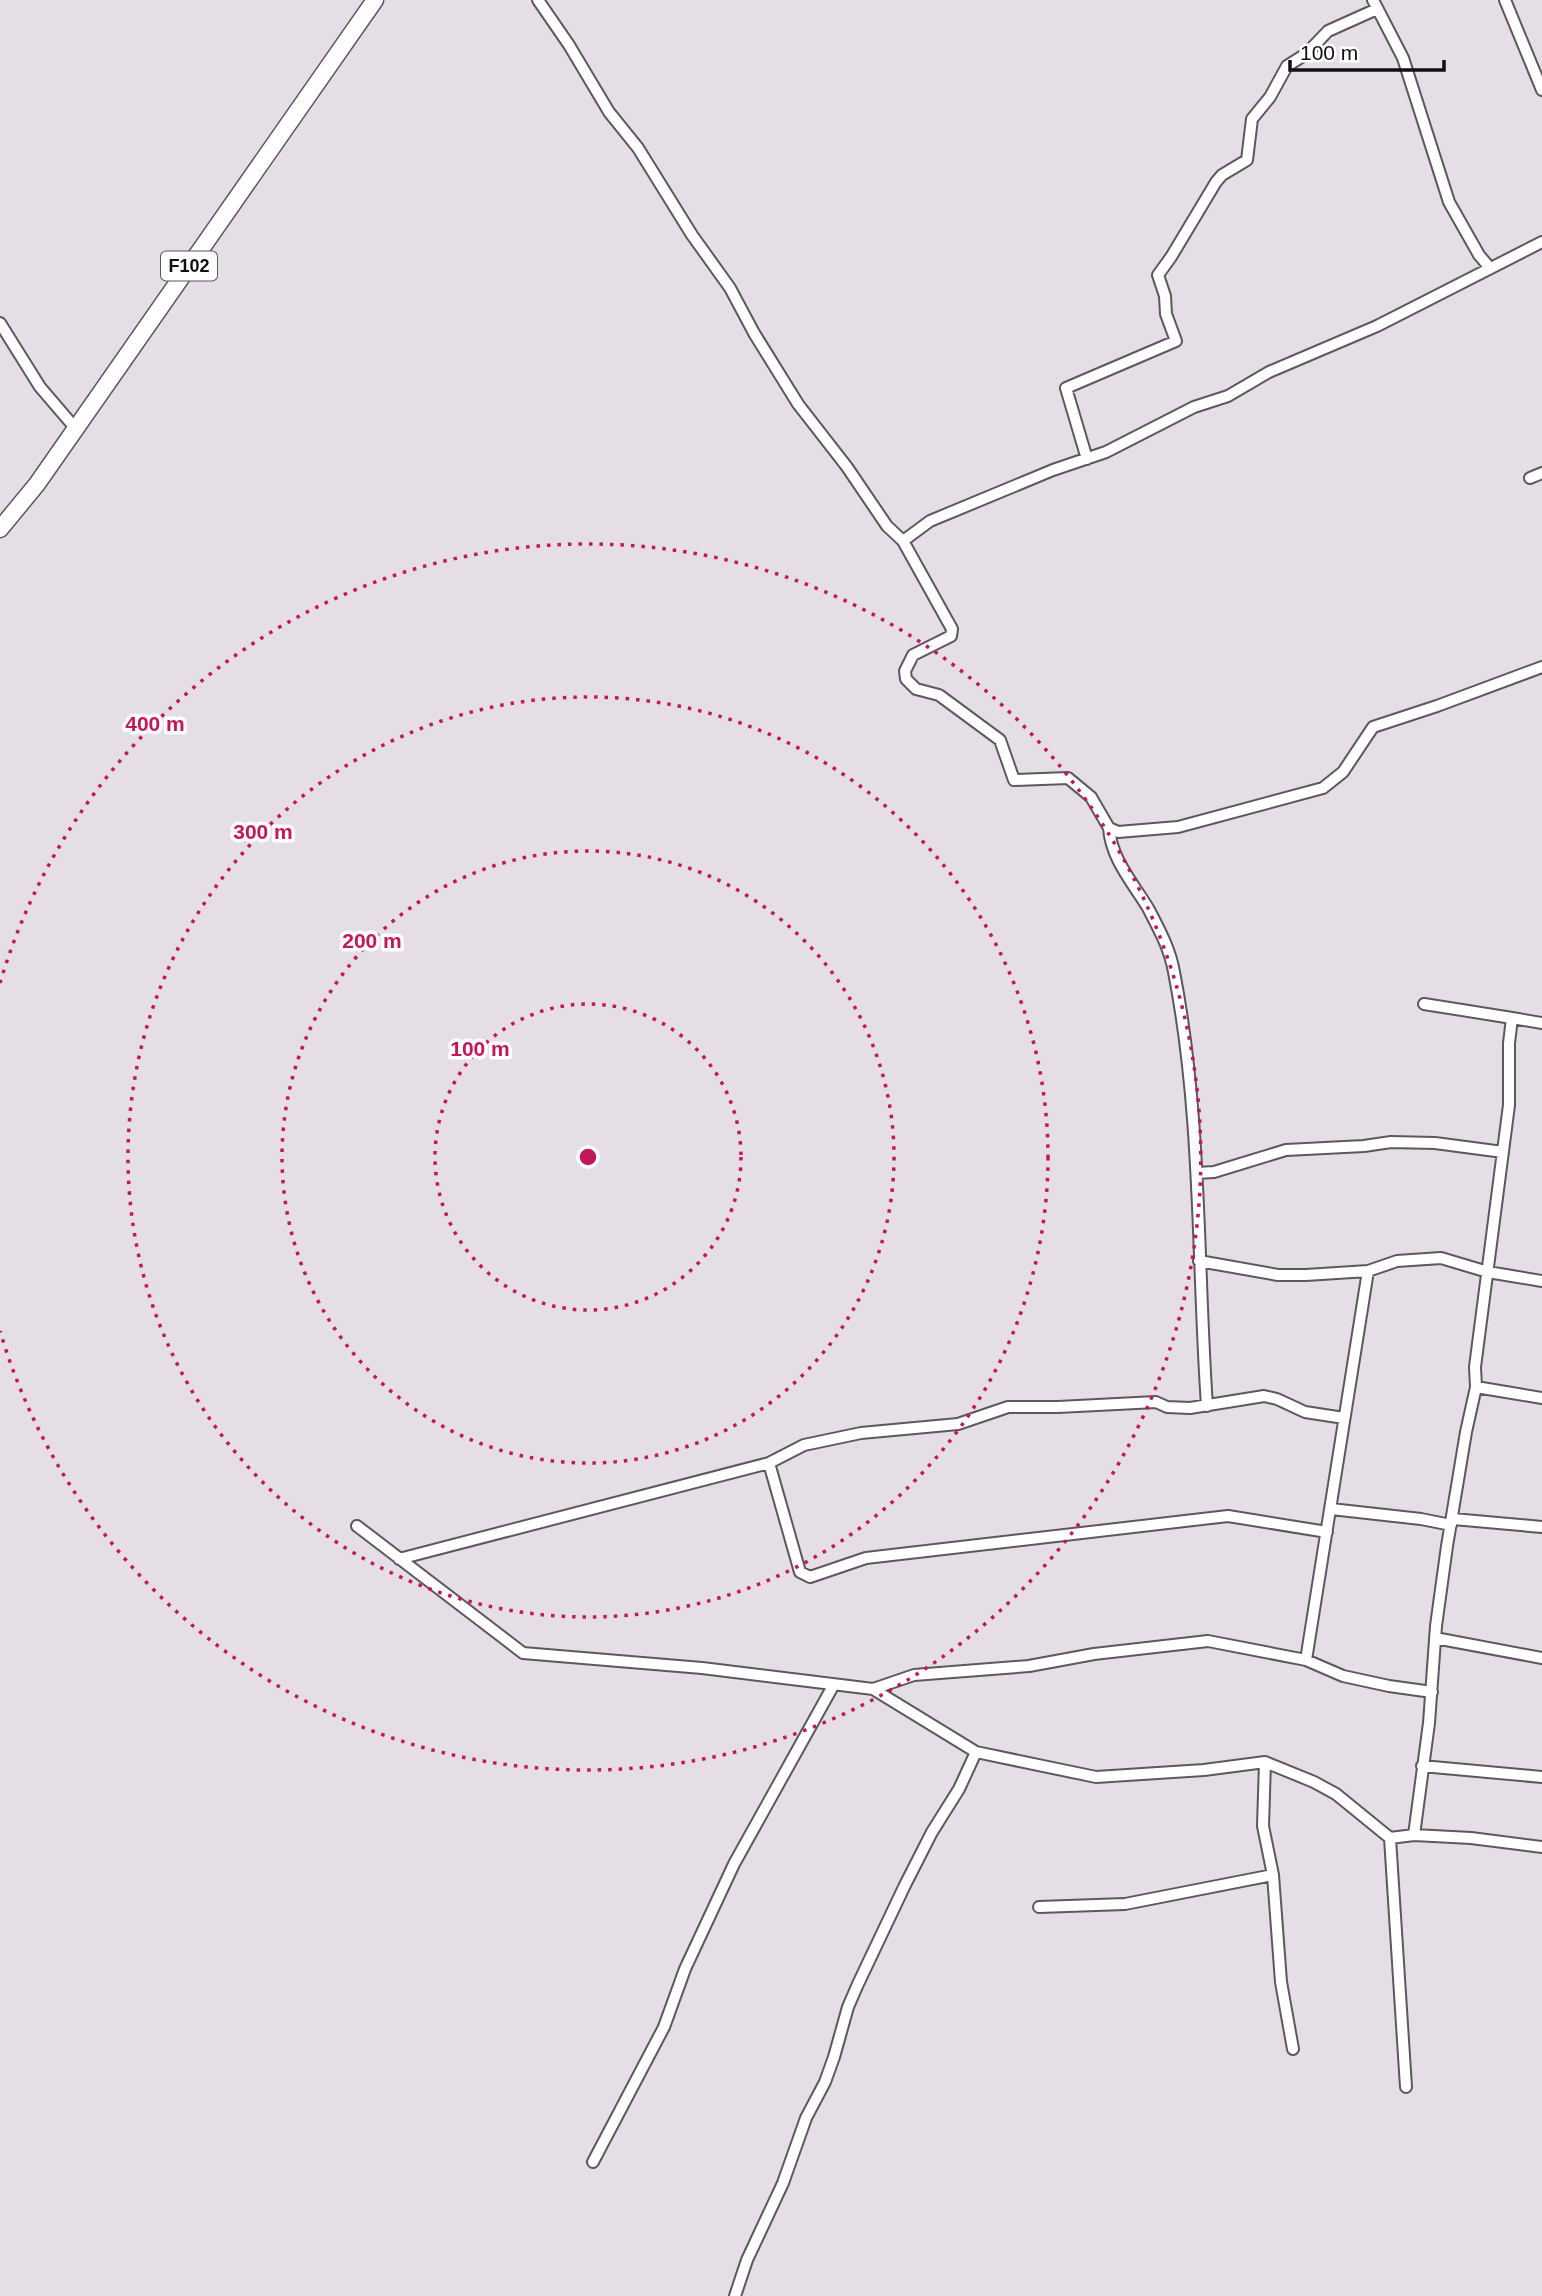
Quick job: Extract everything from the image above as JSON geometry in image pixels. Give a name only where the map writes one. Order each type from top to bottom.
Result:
[{"type":"main road","name":"F102","points":[[0,529],[37,484],[76,429],[375,0]]},
{"type":"street","points":[[538,0],[609,112],[638,148],[692,234],[730,288],[798,404],[847,467],[887,526],[903,541],[946,618],[953,634],[913,655],[905,671],[906,679],[916,689],[939,695],[1000,740],[1014,780],[1061,777],[1075,782],[1091,797],[1109,828],[1113,852],[1166,941],[1174,971],[1192,1102],[1207,1406]]},
{"type":"street","points":[[1505,0],[1542,90]]},
{"type":"street","points":[[1087,459],[1066,388],[1176,341],[1166,314],[1165,296],[1158,275],[1216,182],[1222,175],[1247,160],[1252,119],[1270,97],[1287,66],[1306,54],[1328,31],[1375,5],[1403,58],[1449,202],[1479,255],[1490,268]]},
{"type":"street","points":[[903,541],[930,522],[1053,470],[1087,459],[1194,407],[1227,396],[1292,361],[1377,326],[1542,242]]},
{"type":"street","points":[[0,323],[40,387],[76,429]]},
{"type":"street","points":[[1530,478],[1542,473]]},
{"type":"street","points":[[1109,828],[1118,832],[1178,827],[1323,789],[1343,772],[1373,727],[1542,667]]},
{"type":"street","points":[[1423,1004],[1542,1023]]},
{"type":"street","points":[[1414,1835],[1432,1692],[1435,1638],[1466,1432],[1476,1387],[1475,1367],[1509,1105],[1509,1043],[1513,1018]]},
{"type":"street","points":[[1197,1173],[1214,1172],[1286,1150],[1391,1142],[1436,1143],[1503,1152]]},
{"type":"street","points":[[1199,1261],[1278,1275],[1368,1271],[1397,1261],[1441,1258],[1488,1272],[1542,1281]]},
{"type":"street","points":[[1306,1660],[1368,1271]]},
{"type":"street","points":[[1476,1387],[1542,1398]]},
{"type":"street","points":[[399,1559],[769,1463],[804,1445],[861,1433],[958,1424],[1008,1407],[1156,1402],[1167,1407],[1190,1408],[1264,1396],[1305,1412],[1344,1418]]},
{"type":"street","points":[[769,1463],[800,1573],[810,1577],[866,1558],[1228,1516],[1327,1532]]},
{"type":"street","points":[[1331,1509],[1452,1522],[1542,1527]]},
{"type":"street","points":[[357,1526],[523,1653],[702,1668],[873,1689],[914,1675],[1029,1666],[1094,1654],[1208,1641],[1306,1660],[1343,1676],[1432,1692]]},
{"type":"street","points":[[1435,1638],[1542,1658]]},
{"type":"street","points":[[593,2162],[664,2027],[685,1969],[734,1864],[833,1686]]},
{"type":"street","points":[[873,1689],[976,1752],[1096,1777],[1204,1770],[1265,1762],[1336,1794],[1390,1838],[1414,1835],[1471,1838],[1542,1847]]},
{"type":"street","points":[[735,2296],[747,2260],[783,2183],[801,2131],[825,2082],[848,2007],[905,1885],[932,1832],[959,1789],[976,1752]]},
{"type":"street","points":[[1265,1762],[1263,1826],[1273,1875],[1281,1982],[1293,2049]]},
{"type":"street","points":[[1422,1766],[1542,1777]]},
{"type":"street","points":[[1390,1838],[1406,2087]]},
{"type":"street","points":[[1040,1908],[1125,1904],[1273,1875]]}]
